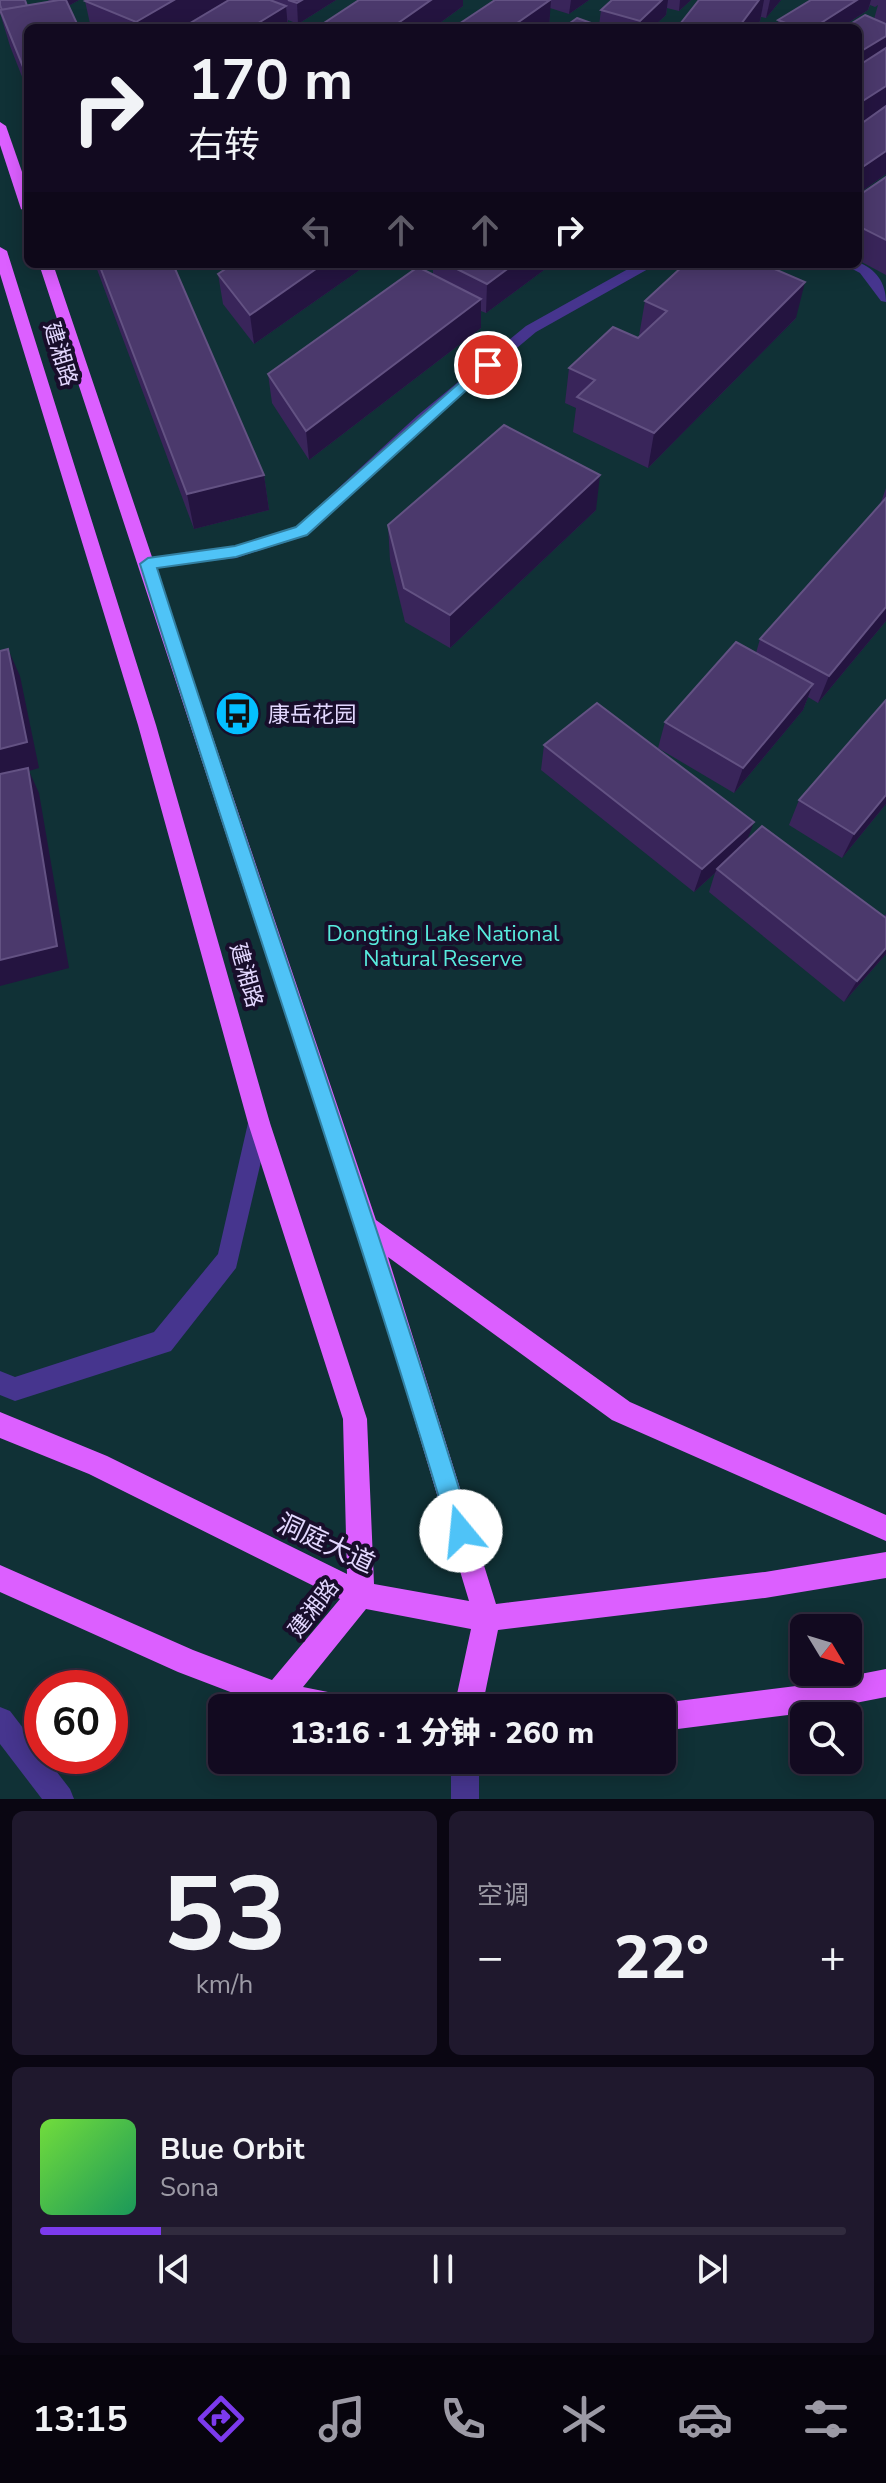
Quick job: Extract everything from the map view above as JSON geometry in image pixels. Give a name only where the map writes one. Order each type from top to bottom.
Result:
[{"type":"main road","points":[[0,126],[24,197]]},
{"type":"main road","name":"建湘路","points":[[0,251],[147,725],[259,1123],[355,1419],[361,1595],[279,1694]]},
{"type":"main road","name":"建湘路","points":[[47,268],[367,1228],[487,1618],[471,1694]]},
{"type":"main road","points":[[367,1228],[621,1411],[886,1528]]},
{"type":"main road","name":"洞庭大道","points":[[0,1425],[98,1465],[361,1595],[487,1618],[765,1585],[886,1565]]},
{"type":"main road","points":[[0,1578],[188,1662],[272,1694]]},
{"type":"main road","points":[[676,1715],[804,1699],[886,1683]]},
{"type":"street","points":[[148,564],[236,552],[302,531],[423,419],[531,329],[639,268]]},
{"type":"street","points":[[860,268],[865,270],[886,298]]},
{"type":"street","points":[[0,1383],[15,1389],[162,1342],[228,1260],[259,1123]]},
{"type":"street","points":[[0,1721],[60,1799]]},
{"type":"street","points":[[465,1774],[465,1799]]},
{"type":"green space","name":"Dongting Lake National Natural Reserve","points":[[0,0],[886,0],[886,1799],[0,1799]]},
{"type":"building","points":[[0,0],[25,0],[27,6],[2,10]]},
{"type":"building","points":[[66,0],[77,24],[24,24],[24,69],[0,10]]},
{"type":"building","points":[[87,0],[174,0],[136,22]]},
{"type":"building","points":[[229,0],[270,0],[286,6],[257,24],[189,24]]},
{"type":"building","points":[[359,0],[431,0],[397,24],[324,23]]},
{"type":"building","points":[[495,0],[550,0],[516,24],[459,24]]},
{"type":"building","points":[[612,0],[662,0],[640,21],[601,10]]},
{"type":"building","points":[[699,0],[759,0],[741,24],[680,24]]},
{"type":"building","points":[[811,0],[857,0],[819,24],[788,24],[778,20]]},
{"type":"building","points":[[865,15],[886,24],[886,36],[862,51],[862,24],[850,24]]},
{"type":"building","points":[[577,18],[594,24],[569,24]]},
{"type":"building","points":[[886,48],[886,86],[862,101],[862,63]]},
{"type":"building","points":[[886,106],[886,151],[862,167],[862,123]]},
{"type":"building","points":[[886,177],[886,240],[862,228],[862,193]]},
{"type":"building","points":[[101,268],[175,268],[264,475],[187,494]]},
{"type":"building","points":[[227,268],[317,268],[250,315],[218,274]]},
{"type":"building","points":[[417,268],[481,299],[306,431],[268,374]]},
{"type":"building","points":[[455,268],[509,268],[487,284]]},
{"type":"building","points":[[681,268],[772,268],[805,282],[654,433],[577,397],[595,380],[569,368],[613,327],[638,338],[667,311],[645,301]]},
{"type":"building","points":[[504,425],[600,475],[450,615],[404,588],[388,525]]},
{"type":"building","points":[[886,498],[886,607],[829,676],[760,639]]},
{"type":"building","points":[[736,642],[813,684],[743,768],[665,722]]},
{"type":"building","points":[[8,649],[27,742],[0,749],[0,651]]},
{"type":"building","points":[[886,700],[886,795],[854,834],[799,800]]},
{"type":"building","points":[[597,703],[754,822],[702,869],[544,745]]},
{"type":"building","points":[[28,768],[57,946],[0,960],[0,774]]},
{"type":"building","points":[[762,826],[886,918],[886,948],[857,981],[717,869]]},
{"type":"place","name":"康岳花园","points":[[237,714]]},
{"type":"route","points":[[461,1531],[390,1298],[222,799],[148,564],[236,552],[302,531],[423,419],[488,365]]}]
